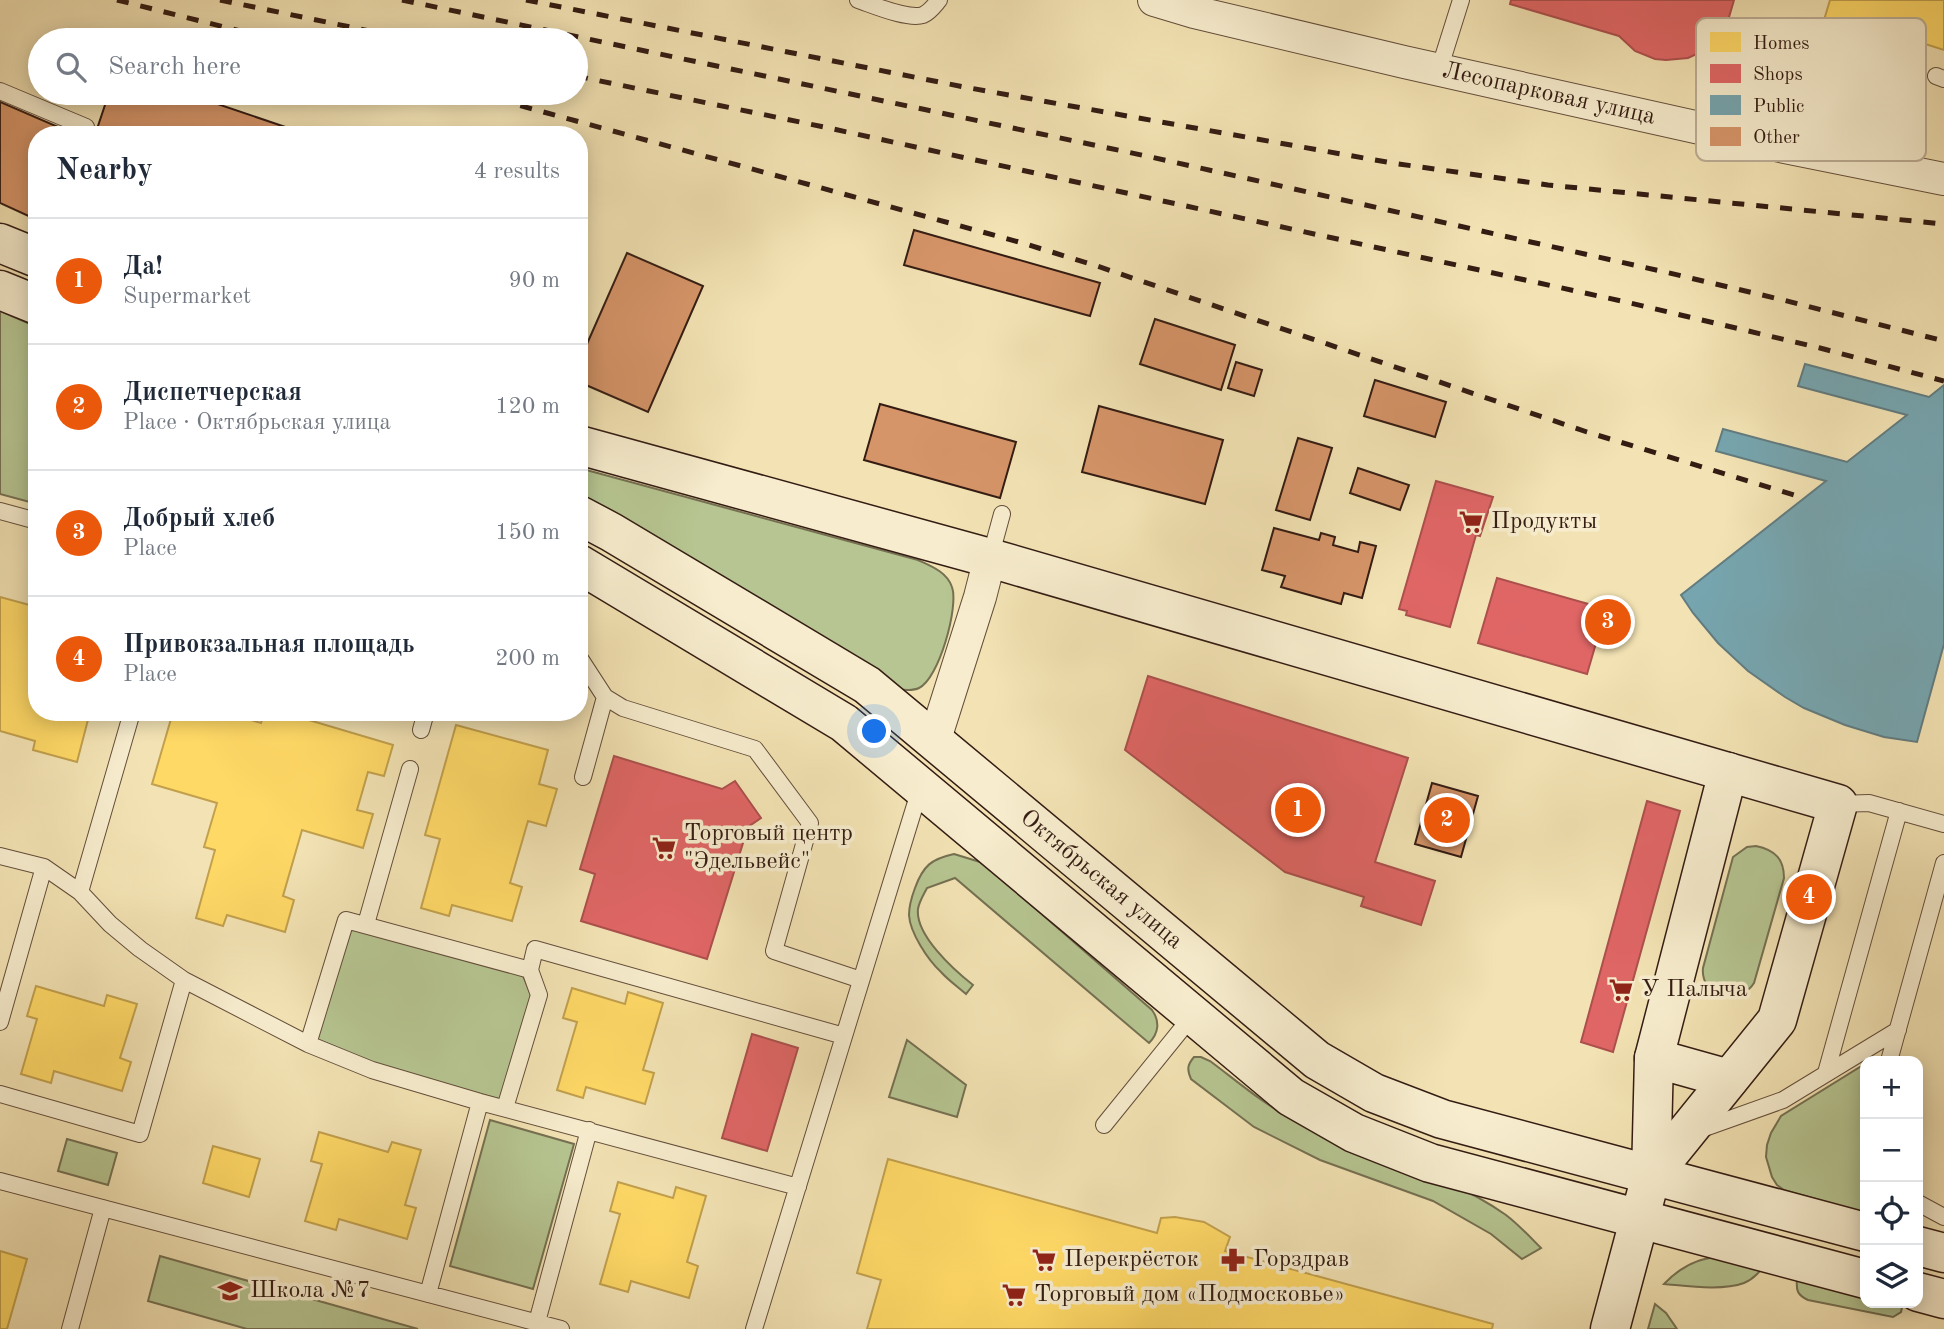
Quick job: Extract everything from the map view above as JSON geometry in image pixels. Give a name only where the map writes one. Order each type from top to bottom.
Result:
[{"type":"main road","points":[[0,290],[28,301]]},
{"type":"main road","points":[[588,447],[990,558],[1838,804],[1777,1020],[1651,1176]]},
{"type":"main road","name":"Октябрьская улица","points":[[588,520],[867,685],[1317,1060],[1374,1093],[1442,1119],[1860,1231]]},
{"type":"main road","name":"Октябрьская улица","points":[[588,578],[844,723],[1291,1097],[1354,1133],[1430,1163],[1860,1278]]},
{"type":"main road","points":[[1610,1329],[1651,1176],[1654,1058],[1728,772]]},
{"type":"main road","points":[[1654,1058],[1729,1079]]},
{"type":"main road","points":[[1923,1247],[1944,1253]]},
{"type":"main road","points":[[1923,1293],[1944,1299]]},
{"type":"street","name":"Лесопарковая улица","points":[[1154,0],[1439,70],[1696,127]]},
{"type":"street","name":"Лесопарковая улица","points":[[1855,161],[1944,179]]},
{"type":"street","points":[[934,742],[990,558]]},
{"type":"lane","points":[[858,0],[920,16],[932,9],[939,0]]},
{"type":"lane","points":[[1439,70],[1461,0]]},
{"type":"lane","points":[[0,91],[28,103]]},
{"type":"lane","points":[[33,105],[84,126]]},
{"type":"lane","points":[[0,511],[28,519]]},
{"type":"lane","points":[[990,558],[1002,514]]},
{"type":"lane","points":[[588,671],[605,697],[623,708],[755,749],[810,823],[774,951],[862,980]]},
{"type":"lane","points":[[583,777],[605,697]]},
{"type":"lane","points":[[80,892],[129,721]]},
{"type":"lane","points":[[421,730],[424,721]]},
{"type":"lane","points":[[366,925],[410,769]]},
{"type":"lane","points":[[754,1329],[921,786]]},
{"type":"lane","points":[[1838,804],[1869,803],[1944,824]]},
{"type":"lane","points":[[1826,1073],[1899,811]]},
{"type":"lane","points":[[0,856],[44,867],[80,892],[120,933],[184,979],[308,1044],[372,1070],[480,1102],[798,1187]]},
{"type":"lane","points":[[1890,1056],[1944,863]]},
{"type":"lane","points":[[0,1022],[44,867]]},
{"type":"lane","points":[[308,1044],[346,920],[530,970]]},
{"type":"lane","points":[[505,1108],[540,995],[530,970],[535,949],[844,1036]]},
{"type":"lane","points":[[0,1094],[140,1134],[184,979]]},
{"type":"lane","points":[[1104,1125],[1193,1014]]},
{"type":"lane","points":[[1683,1135],[1783,1100],[1898,1030]]},
{"type":"lane","points":[[428,1294],[480,1102]]},
{"type":"lane","points":[[537,1322],[589,1130]]},
{"type":"lane","points":[[0,1181],[561,1329]]},
{"type":"lane","points":[[1923,1206],[1944,1217]]},
{"type":"lane","points":[[71,1329],[103,1208]]},
{"type":"green space","points":[[0,311],[28,323],[28,502],[0,494]]},
{"type":"green space","points":[[588,470],[918,560],[942,573],[952,587],[953,610],[940,657],[934,671],[919,688],[897,689],[588,509]]},
{"type":"green space","points":[[1756,846],[1777,856],[1784,878],[1754,983],[1740,994],[1722,995],[1708,986],[1703,968],[1733,857],[1747,847]]},
{"type":"green space","points":[[954,854],[980,862],[991,870],[1152,1010],[1157,1027],[1149,1043],[955,878],[927,888],[918,909],[919,919],[929,941],[946,961],[973,985],[966,994],[944,975],[920,946],[910,922],[909,912],[921,874],[934,861]]},
{"type":"green space","points":[[350,927],[522,973],[531,995],[502,1100],[382,1067],[314,1038]]},
{"type":"green space","points":[[907,1040],[966,1085],[957,1117],[889,1097]]},
{"type":"green space","points":[[1194,1057],[1210,1061],[1293,1119],[1429,1174],[1481,1199],[1511,1219],[1541,1248],[1522,1259],[1491,1234],[1433,1201],[1320,1160],[1254,1127],[1191,1079],[1188,1068]]},
{"type":"green space","points":[[1860,1067],[1860,1212],[1784,1190],[1777,1185],[1766,1157],[1771,1133],[1781,1116]]},
{"type":"green space","points":[[490,1120],[574,1144],[533,1289],[450,1266]]},
{"type":"green space","points":[[67,1139],[117,1153],[108,1185],[58,1171]]},
{"type":"green space","points":[[1736,1254],[1773,1255],[1753,1278],[1744,1283],[1726,1287],[1664,1284],[1680,1270],[1697,1261]]},
{"type":"green space","points":[[160,1256],[418,1329],[247,1329],[148,1301]]},
{"type":"green space","points":[[1797,1279],[1860,1279],[1860,1308],[1902,1308],[1901,1312],[1893,1317],[1808,1300],[1801,1296]]},
{"type":"green space","points":[[1655,1304],[1666,1313],[1677,1329],[1648,1329]]},
{"type":"building: Homes","points":[[1830,0],[1944,0],[1944,50],[1926,44],[1926,18],[1825,18]]},
{"type":"building: Homes","points":[[0,597],[28,605],[28,721],[88,721],[77,762],[33,750],[35,741],[0,731]]},
{"type":"building: Homes","points":[[170,721],[312,721],[393,745],[384,776],[368,772],[357,810],[373,814],[363,848],[302,830],[283,896],[294,900],[285,932],[227,915],[223,926],[196,918],[215,850],[204,847],[217,803],[152,784]]},
{"type":"building: Homes","points":[[456,725],[548,750],[539,784],[557,789],[546,826],[528,821],[510,883],[522,887],[512,921],[452,905],[449,916],[421,908],[440,839],[425,835]]},
{"type":"building: Homes","points":[[36,986],[104,1006],[107,995],[137,1004],[120,1058],[131,1062],[122,1091],[54,1071],[51,1083],[21,1074],[37,1019],[27,1016]]},
{"type":"building: Homes","points":[[572,988],[625,1004],[628,992],[663,1003],[643,1070],[654,1073],[645,1104],[586,1087],[583,1098],[557,1090],[577,1022],[563,1018]]},
{"type":"building: Homes","points":[[319,1132],[388,1152],[392,1142],[421,1150],[405,1205],[416,1208],[407,1239],[339,1219],[336,1230],[305,1221],[322,1164],[311,1161]]},
{"type":"building: Homes","points":[[213,1146],[260,1159],[249,1197],[203,1183]]},
{"type":"building: Homes","points":[[888,1159],[1157,1233],[1161,1218],[1175,1217],[1204,1222],[1230,1237],[1225,1251],[1493,1324],[1492,1329],[867,1329],[881,1280],[857,1273]]},
{"type":"building: Homes","points":[[618,1182],[673,1198],[676,1187],[706,1196],[687,1262],[698,1266],[689,1298],[631,1281],[628,1292],[600,1284],[620,1214],[610,1211]]},
{"type":"building: Homes","points":[[0,1251],[27,1259],[7,1329],[0,1329]]},
{"type":"building: Shops","points":[[1511,0],[1734,0],[1729,18],[1696,18],[1696,54],[1666,60],[1655,59],[1635,51],[1619,36],[1510,4]]},
{"type":"building: Shops","points":[[1436,481],[1493,497],[1480,536],[1476,535],[1450,627],[1406,615],[1407,611],[1399,609]]},
{"type":"building: Shops","points":[[1497,578],[1606,609],[1587,674],[1478,643]]},
{"type":"building: Shops","points":[[1606,612],[1615,614],[1610,633],[1601,630]]},
{"type":"building: Shops","points":[[1148,676],[1408,758],[1375,862],[1435,881],[1421,925],[1361,906],[1364,897],[1285,872],[1125,750]]},
{"type":"building: Shops","name":"Торговый центр \"Эдельвейс\"","points":[[614,756],[722,789],[735,781],[761,818],[748,827],[707,959],[581,921],[595,874],[580,869]]},
{"type":"building: Shops","points":[[1647,801],[1680,811],[1613,1052],[1581,1042]]},
{"type":"building: Shops","points":[[752,1034],[798,1048],[767,1151],[722,1138]]},
{"type":"building: Public","points":[[1805,364],[1929,397],[1944,385],[1944,644],[1917,742],[1884,737],[1845,725],[1785,697],[1748,671],[1718,643],[1681,595],[1826,481],[1716,451],[1723,429],[1847,462],[1907,415],[1798,386]]},
{"type":"building: Other","points":[[0,102],[56,126],[28,126],[28,216],[0,203]]},
{"type":"building: Other","points":[[105,105],[220,105],[282,126],[98,126]]},
{"type":"building: Other","points":[[914,230],[1100,283],[1090,316],[904,265]]},
{"type":"building: Other","points":[[627,253],[703,286],[648,412],[588,386],[588,342]]},
{"type":"building: Other","points":[[1155,319],[1235,345],[1221,390],[1140,364]]},
{"type":"building: Other","points":[[1236,362],[1262,370],[1254,396],[1228,388]]},
{"type":"building: Other","points":[[1375,380],[1446,402],[1435,437],[1364,416]]},
{"type":"building: Other","points":[[880,404],[1016,442],[1000,498],[864,460]]},
{"type":"building: Other","points":[[1099,406],[1223,440],[1205,504],[1082,472]]},
{"type":"building: Other","points":[[1298,438],[1332,448],[1310,520],[1276,510]]},
{"type":"building: Other","points":[[1358,468],[1409,485],[1400,510],[1350,493]]},
{"type":"building: Other","points":[[1274,528],[1319,540],[1321,533],[1335,537],[1333,545],[1358,552],[1360,542],[1376,546],[1362,598],[1344,593],[1341,604],[1281,587],[1285,576],[1262,570]]},
{"type":"building: Other","points":[[1432,783],[1478,796],[1461,857],[1415,844]]},
{"type":"railway","points":[[117,0],[228,28]]},
{"type":"railway","points":[[220,0],[355,28]]},
{"type":"railway","points":[[402,0],[536,28]]},
{"type":"railway","points":[[526,0],[964,87],[1392,163],[1548,185],[1944,224]]},
{"type":"railway","points":[[588,39],[1151,157],[1665,272],[1944,341]]},
{"type":"railway","points":[[588,78],[824,127],[1626,302],[1820,348],[1944,381]]},
{"type":"railway","points":[[518,105],[1019,242],[1587,432],[1804,498]]},
{"type":"place","name":"Продукты","points":[[1471,522]]},
{"type":"place","name":"Добрый хлеб","points":[[1608,622]]},
{"type":"place","name":"Да!","points":[[1298,810]]},
{"type":"place","name":"Диспетчерская","points":[[1447,820]]},
{"type":"place","name":"Торговый центр \"Эдельвейс\"","points":[[664,848]]},
{"type":"place","name":"Привокзальная площадь","points":[[1809,897]]},
{"type":"place","name":"У Палыча","points":[[1621,990]]},
{"type":"place","name":"Перекрёсток","points":[[1044,1260]]},
{"type":"place","name":"Горздрав","points":[[1233,1260]]},
{"type":"place","name":"Школа №7","points":[[230,1291]]},
{"type":"place","name":"Торговый дом «Подмосковье»","points":[[1014,1295]]}]
